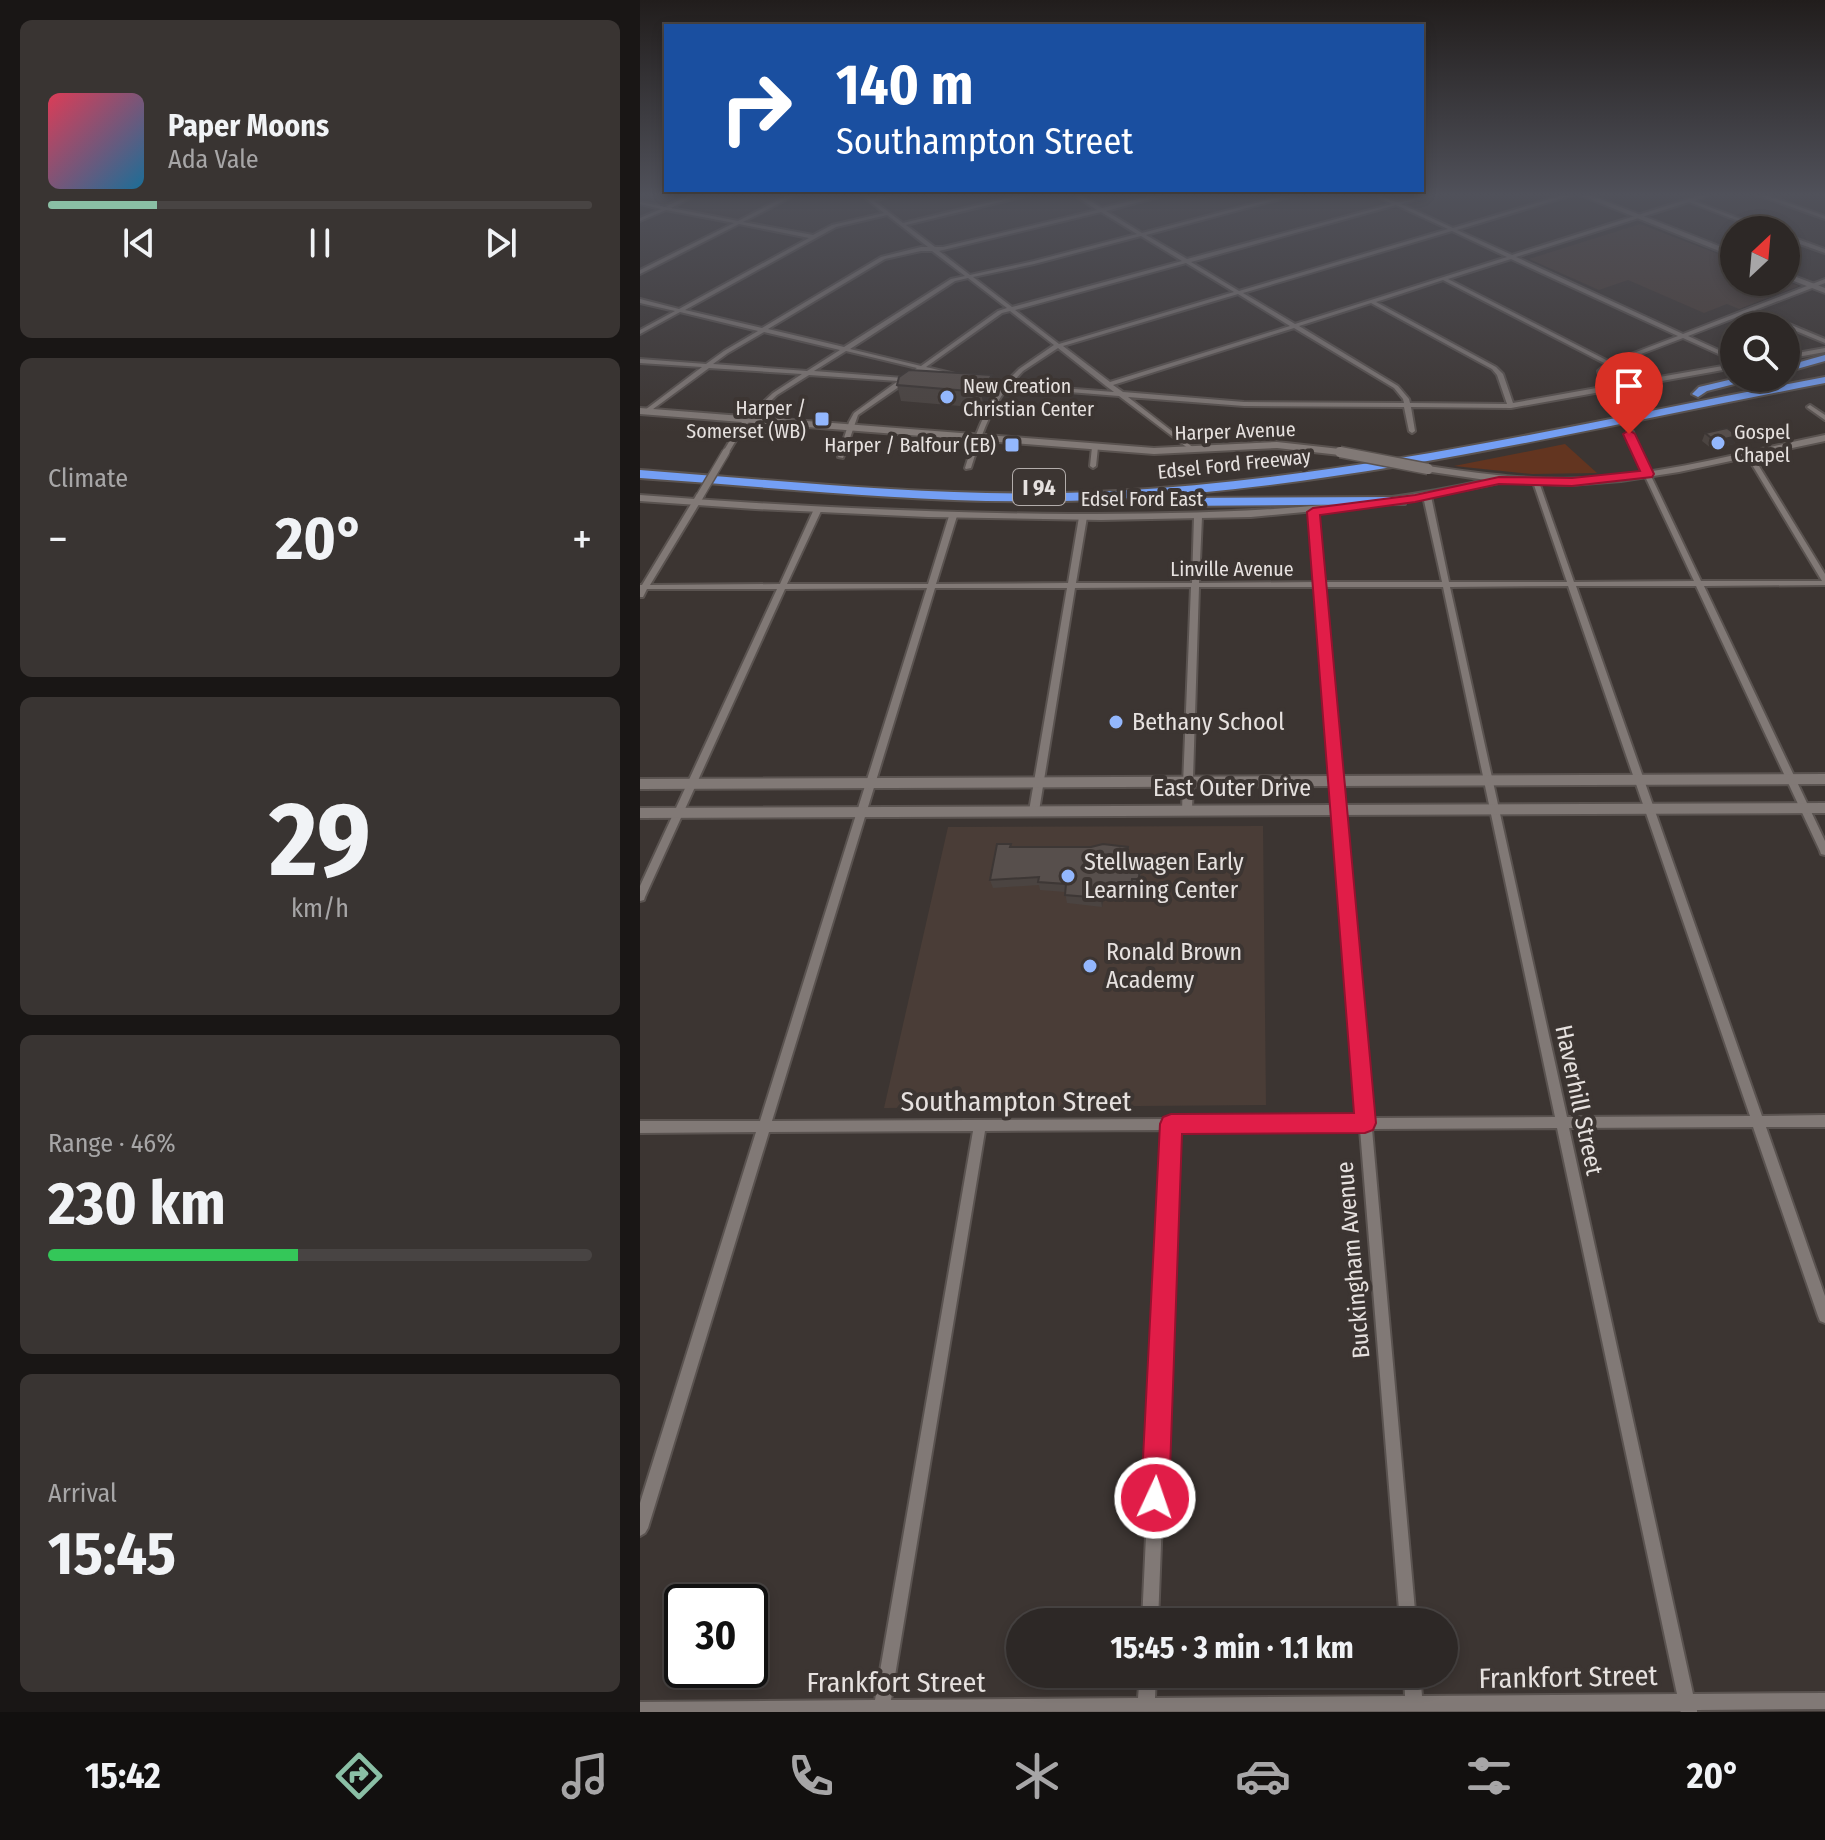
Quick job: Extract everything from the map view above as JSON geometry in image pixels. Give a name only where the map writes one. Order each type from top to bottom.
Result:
[{"type":"highway","points":[[1800,365],[1825,358]]},
{"type":"highway","name":"Edsel Ford Freeway","points":[[1800,375],[1825,370]]},
{"type":"highway","name":"Edsel Ford Freeway","points":[[640,474],[870,492],[1018,498],[1149,494],[1301,478],[1825,380]]},
{"type":"highway","points":[[1698,394],[1703,389],[1720,385]]},
{"type":"highway","name":"Edsel Ford Freeway","points":[[640,464],[944,486],[1150,483],[1379,455],[1720,390]]},
{"type":"highway","points":[[1018,498],[1181,502],[1400,501]]},
{"type":"street","points":[[640,332],[747,273]]},
{"type":"street","points":[[643,411],[708,365],[858,273]]},
{"type":"street","points":[[963,273],[1193,450]]},
{"type":"street","points":[[642,589],[748,419],[775,394],[953,280],[980,273]]},
{"type":"street","points":[[841,457],[852,435],[851,420],[859,411],[1000,312],[1143,273]]},
{"type":"street","points":[[1207,273],[1396,387],[1405,395],[1412,431]]},
{"type":"street","points":[[968,468],[977,437],[1002,387],[1057,346],[1304,273]]},
{"type":"street","points":[[1108,385],[1465,273]]},
{"type":"street","points":[[1545,273],[1720,353]]},
{"type":"street","points":[[1445,279],[1610,364]]},
{"type":"street","points":[[1800,281],[1825,291]]},
{"type":"street","points":[[1606,390],[1601,371],[1610,364],[1825,281]]},
{"type":"street","points":[[640,301],[921,367],[961,380],[948,383]]},
{"type":"street","points":[[1373,302],[1494,368],[1500,374],[1511,406]]},
{"type":"street","points":[[1751,310],[1825,341]]},
{"type":"street","points":[[1800,354],[1825,350]]},
{"type":"street","points":[[640,361],[919,380]]},
{"type":"street","points":[[974,381],[1002,387],[1276,405],[1511,406],[1720,369]]},
{"type":"street","points":[[1810,407],[1825,418]]},
{"type":"street","name":"Harper Avenue","points":[[643,411],[1154,451],[1277,445],[1340,452],[1499,480],[1536,482],[1593,481],[1647,474],[1825,438]]},
{"type":"street","points":[[1630,432],[1825,851]]},
{"type":"street","points":[[1093,466],[1095,447]]},
{"type":"street","points":[[1748,453],[1825,581]]},
{"type":"street","name":"Edsel Ford East","points":[[640,498],[953,516],[1198,517],[1313,512],[1400,501],[1499,480]]},
{"type":"street","points":[[1536,482],[1825,1316]]},
{"type":"street","name":"Haverhill Street","points":[[1427,496],[1688,1707]]},
{"type":"street","points":[[640,897],[818,509]]},
{"type":"street","name":"Buckingham Avenue","points":[[1313,512],[1407,1608]]},
{"type":"street","points":[[640,1528],[953,516]]},
{"type":"street","points":[[1034,811],[1083,517]]},
{"type":"street","points":[[1187,810],[1198,517]]},
{"type":"street","name":"Linville Avenue","points":[[642,589],[1825,581]]},
{"type":"street","name":"East Outer Drive","points":[[640,784],[1825,779]]},
{"type":"street","name":"East Outer Drive","points":[[640,813],[1825,808]]},
{"type":"street","name":"Southampton Street","points":[[640,1127],[1825,1121]]},
{"type":"street","points":[[1151,1608],[1171,1124]]},
{"type":"street","points":[[881,1710],[980,1125]]},
{"type":"street","points":[[1146,1709],[1147,1688]]},
{"type":"street","points":[[1413,1688],[1415,1708]]},
{"type":"street","name":"Frankfort Street","points":[[640,1710],[1688,1707],[1825,1701]]},
{"type":"shaded area","points":[[1560,273],[1720,273],[1720,296],[1773,296],[1739,309],[1727,304],[1704,313],[1628,280],[1599,290]]},
{"type":"shaded area","points":[[1565,444],[1597,473],[1532,474],[1454,466]]},
{"type":"shaded area","name":"Ronald Brown Academy","points":[[1263,826],[1266,1105],[884,1108],[948,827]]},
{"type":"building","points":[[909,370],[992,375],[981,392],[897,385],[899,377]]},
{"type":"building","points":[[1727,428],[1738,436],[1715,441],[1705,433]]},
{"type":"building","name":"Stellwagen Early Learning Center","points":[[997,844],[1011,844],[1010,847],[1091,847],[1103,844],[1128,847],[1127,857],[1140,858],[1139,879],[1132,879],[1131,885],[1102,885],[1101,898],[1065,895],[1066,884],[1038,882],[1039,877],[990,880]]},
{"type":"place","name":"New Creation Christian Center","points":[[947,397]]},
{"type":"place","name":"Harper / Somerset (WB)","points":[[822,419]]},
{"type":"place","name":"Gospel Chapel","points":[[1718,443]]},
{"type":"place","name":"Harper / Balfour (EB)","points":[[1012,445]]},
{"type":"place","name":"Bethany School","points":[[1116,722]]},
{"type":"place","name":"Stellwagen Early Learning Center","points":[[1068,876]]},
{"type":"place","name":"Ronald Brown Academy","points":[[1090,966]]},
{"type":"route","points":[[1155,1498],[1171,1124],[1365,1123],[1313,512],[1415,499],[1499,480],[1572,482],[1647,474],[1629,434]]}]
